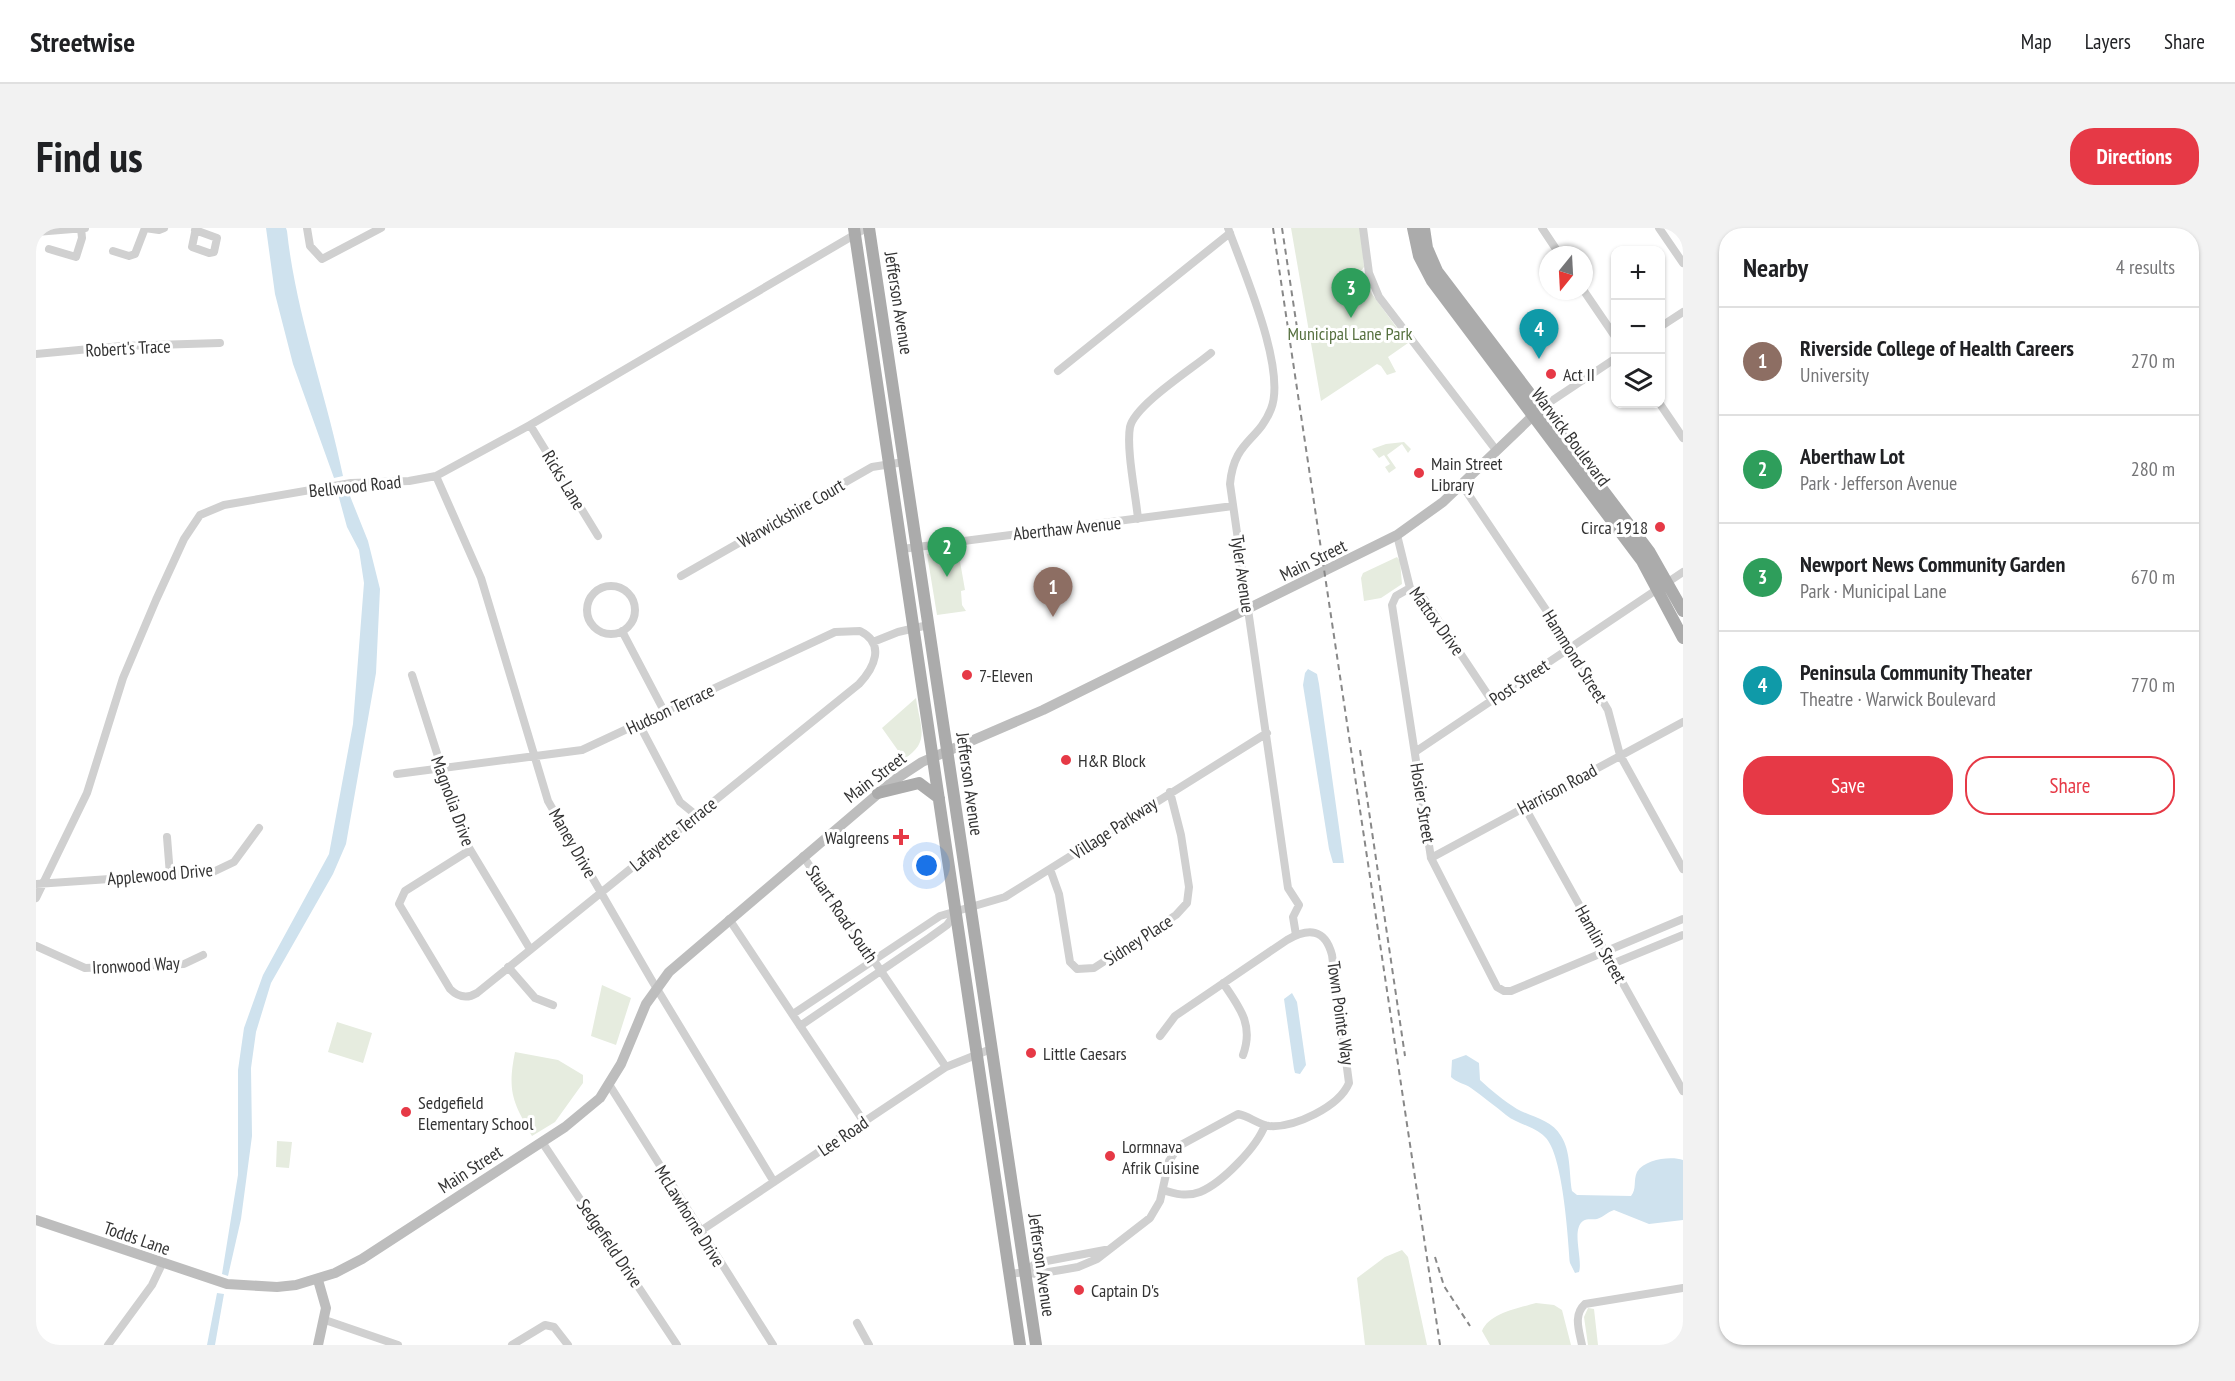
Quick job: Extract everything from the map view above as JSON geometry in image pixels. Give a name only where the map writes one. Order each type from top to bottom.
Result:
[{"type":"main road","name":"Warwick Boulevard","points":[[1413,228],[1419,256],[1432,280],[1537,411]]},
{"type":"main road","name":"Warwick Boulevard","points":[[1424,228],[1427,248],[1437,271],[1642,561],[1683,611]]},
{"type":"main road","name":"Jefferson Avenue","points":[[861,230],[904,462],[1036,1345]]},
{"type":"main road","name":"Jefferson Avenue","points":[[861,230],[889,463],[1020,1345]]},
{"type":"main road","name":"Main Street","points":[[227,1284],[276,1287],[318,1280],[362,1259],[542,1142],[582,1114],[610,1086],[639,1016],[656,988],[679,962],[878,793],[915,766],[933,757],[1043,711],[1397,535],[1429,514],[1462,485],[1537,411]]},
{"type":"main road","name":"Warwick Boulevard","points":[[1664,585],[1683,638]]},
{"type":"main road","points":[[878,793],[919,783],[939,798]]},
{"type":"main road","name":"Todds Lane","points":[[36,1220],[227,1284]]},
{"type":"main road","points":[[318,1280],[325,1300],[326,1320],[318,1345]]},
{"type":"street","points":[[36,232],[83,228],[76,257],[49,249]]},
{"type":"street","points":[[113,251],[129,256],[135,254],[145,228],[156,230],[164,228]]},
{"type":"street","points":[[307,228],[310,246],[322,259],[381,228]]},
{"type":"street","points":[[1364,228],[1369,273],[1379,297],[1496,450]]},
{"type":"street","points":[[1542,228],[1554,246]]},
{"type":"street","points":[[1659,228],[1683,263]]},
{"type":"street","name":"Bellwood Road","points":[[36,898],[39,884],[87,793],[131,658],[184,538],[197,518],[204,512],[224,505],[351,483],[409,481],[436,476],[530,425],[861,230]]},
{"type":"street","points":[[1058,371],[1229,231]]},
{"type":"street","name":"Tyler Avenue","points":[[1229,231],[1271,353],[1276,382],[1273,403],[1265,421],[1235,456],[1230,484],[1288,888],[1299,905],[1293,918],[1296,935]]},
{"type":"street","points":[[1590,300],[1611,331]]},
{"type":"street","points":[[1665,324],[1683,312]]},
{"type":"street","name":"Robert's Trace","points":[[36,354],[122,346],[220,343]]},
{"type":"street","points":[[1138,519],[1129,438],[1132,422],[1144,407],[1211,354]]},
{"type":"street","name":"Main Street","points":[[1537,411],[1611,361]]},
{"type":"street","points":[[1663,408],[1683,438]]},
{"type":"street","name":"Ricks Lane","points":[[530,425],[598,536]]},
{"type":"street","name":"Warwickshire Court","points":[[681,576],[872,467],[904,462]]},
{"type":"street","name":"Maney Drive","points":[[436,476],[481,578],[533,757],[557,820],[774,1182]]},
{"type":"street","name":"Hammond Street","points":[[1462,485],[1485,516],[1571,648],[1608,710],[1620,755],[1683,869]]},
{"type":"street","name":"Aberthaw Avenue","points":[[902,549],[1233,506]]},
{"type":"street","name":"Mattox Drive","points":[[1397,535],[1410,588],[1419,592],[1492,701]]},
{"type":"street","name":"Post Street","points":[[1415,752],[1683,572]]},
{"type":"street","points":[[616,587],[631,597],[634,614],[632,621],[622,631],[604,633],[590,622],[588,605],[599,590],[616,587]]},
{"type":"street","name":"Hosier Street","points":[[1410,588],[1396,596],[1392,605],[1431,858],[1497,987],[1509,992],[1605,952]]},
{"type":"street","points":[[873,642],[928,625]]},
{"type":"street","points":[[622,631],[664,711]]},
{"type":"street","name":"Hudson Terrace","points":[[397,774],[582,750],[835,632],[860,631],[873,642]]},
{"type":"street","name":"Lafayette Terrace","points":[[470,850],[405,891],[400,899],[401,911],[448,985],[460,996],[472,995],[508,967],[858,684],[873,666],[876,653],[873,642]]},
{"type":"street","name":"Magnolia Drive","points":[[412,675],[440,769],[470,850],[530,949]]},
{"type":"street","name":"Harrison Road","points":[[1431,858],[1683,722]]},
{"type":"street","points":[[639,724],[680,802],[696,815]]},
{"type":"street","name":"Village Parkway","points":[[792,1014],[940,916],[971,909],[1005,897],[1267,733]]},
{"type":"street","name":"Sidney Place","points":[[1050,869],[1061,903],[1070,962],[1077,969],[1094,968],[1176,915],[1187,903],[1188,875],[1170,792]]},
{"type":"street","name":"Hamlin Street","points":[[1524,806],[1683,1090]]},
{"type":"street","name":"Applewood Drive","points":[[39,884],[213,872],[234,862],[259,828]]},
{"type":"street","points":[[167,837],[170,874]]},
{"type":"street","name":"Stuart Road South","points":[[803,856],[946,1067]]},
{"type":"street","name":"Village Parkway","points":[[800,1026],[947,925],[956,913]]},
{"type":"street","points":[[729,919],[864,1122]]},
{"type":"street","points":[[1605,952],[1683,919]]},
{"type":"street","name":"Town Pointe Way","points":[[1265,1125],[1303,1121],[1343,1094],[1349,1083],[1331,948],[1315,933],[1305,931],[1296,935]]},
{"type":"street","points":[[1160,1036],[1174,1016],[1296,935]]},
{"type":"street","points":[[1612,964],[1683,935]]},
{"type":"street","points":[[902,942],[908,952]]},
{"type":"street","name":"Ironwood Way","points":[[36,946],[85,968],[184,964],[203,955]]},
{"type":"street","points":[[508,967],[535,998],[553,1005]]},
{"type":"street","points":[[1223,983],[1248,1023],[1247,1042],[1243,1055]]},
{"type":"street","name":"Lee Road","points":[[699,1232],[946,1067],[992,1049]]},
{"type":"street","name":"McLawhorne Drive","points":[[610,1086],[699,1232],[772,1345]]},
{"type":"street","points":[[1010,1274],[1025,1272],[1036,1274],[1078,1267],[1097,1259],[1105,1250],[1150,1218],[1163,1190],[1169,1161],[1186,1140],[1212,1129],[1234,1114],[1265,1125],[1253,1147],[1207,1188],[1191,1194],[1163,1190]]},
{"type":"street","name":"Sedgefield Drive","points":[[542,1142],[677,1345]]},
{"type":"street","points":[[108,1345],[152,1285],[162,1264]]},
{"type":"street","points":[[1582,1345],[1577,1319],[1585,1304],[1683,1288]]},
{"type":"street","points":[[326,1320],[398,1345]]},
{"type":"street","points":[[858,1323],[869,1345]]},
{"type":"street","points":[[512,1345],[544,1325],[558,1331],[568,1345]]},
{"type":"green space","name":"Municipal Lane Park","points":[[1291,228],[1361,228],[1364,267],[1361,271],[1372,294],[1408,343],[1388,357],[1396,372],[1387,375],[1377,364],[1321,401]]},
{"type":"green space","points":[[1404,442],[1411,449],[1408,453],[1402,444],[1387,455],[1396,468],[1389,473],[1385,467],[1390,464],[1384,455],[1379,458],[1372,449],[1386,444]]},
{"type":"green space","points":[[958,550],[965,590],[961,591],[962,605],[966,611],[937,615],[927,554]]},
{"type":"green space","points":[[1397,557],[1400,561],[1402,584],[1381,598],[1364,601],[1361,578],[1363,573]]},
{"type":"green space","points":[[916,698],[922,733],[921,740],[912,753],[904,759],[882,728]]},
{"type":"green space","points":[[602,985],[631,998],[616,1045],[591,1036]]},
{"type":"green space","points":[[337,1022],[372,1033],[363,1063],[328,1052]]},
{"type":"green space","points":[[515,1052],[558,1060],[583,1075],[583,1083],[555,1122],[532,1136],[513,1096],[512,1077]]},
{"type":"green space","points":[[277,1141],[292,1142],[289,1168],[276,1167]]},
{"type":"green space","points":[[1402,1250],[1408,1257],[1427,1345],[1365,1345],[1357,1278],[1385,1257]]},
{"type":"green space","points":[[1536,1303],[1554,1305],[1562,1310],[1571,1345],[1490,1345],[1482,1331],[1491,1320],[1505,1312]]},
{"type":"green space","points":[[1588,1308],[1594,1309],[1598,1345],[1588,1345],[1584,1317]]},
{"type":"water","points":[[266,228],[286,228],[287,231],[304,324],[343,476],[334,478],[293,364],[275,294]]},
{"type":"water","points":[[348,491],[368,541],[380,589],[376,673],[346,844],[333,874],[271,983],[256,1032],[251,1068],[252,1136],[241,1219],[228,1276],[222,1274],[238,1175],[238,1070],[244,1028],[263,975],[329,854],[353,724],[364,583],[359,550],[347,527],[338,494]]},
{"type":"water","points":[[1308,669],[1317,674],[1319,684],[1344,863],[1333,863],[1329,849],[1303,685]]},
{"type":"water","points":[[1292,993],[1297,1002],[1306,1065],[1300,1074],[1295,1073],[1294,1069],[1284,999]]},
{"type":"water","points":[[1466,1055],[1479,1063],[1480,1080],[1493,1091],[1517,1109],[1547,1123],[1557,1131],[1567,1149],[1572,1191],[1577,1195],[1631,1196],[1637,1172],[1646,1164],[1672,1158],[1683,1160],[1683,1220],[1649,1224],[1614,1210],[1597,1219],[1585,1220],[1578,1231],[1580,1266],[1579,1272],[1575,1273],[1570,1263],[1560,1177],[1551,1146],[1541,1133],[1510,1118],[1471,1088],[1451,1077],[1452,1060]]},
{"type":"water","points":[[217,1293],[224,1294],[215,1345],[207,1345]]},
{"type":"railway","points":[[1273,228],[1440,1345]]},
{"type":"railway","points":[[1282,228],[1299,341]]},
{"type":"railway","points":[[1360,750],[1405,1056]]},
{"type":"railway","points":[[1435,1257],[1444,1286],[1470,1326]]},
{"type":"place","name":"Newport News Community Garden","points":[[1351,318]]},
{"type":"place","name":"Peninsula Community Theater","points":[[1539,359]]},
{"type":"place","name":"Act II","points":[[1551,374]]},
{"type":"place","name":"Main Street Library","points":[[1419,473]]},
{"type":"place","name":"Circa 1918","points":[[1660,527]]},
{"type":"place","name":"Aberthaw Lot","points":[[947,577]]},
{"type":"place","name":"Riverside College of Health Careers","points":[[1053,617]]},
{"type":"place","name":"7-Eleven","points":[[967,675]]},
{"type":"place","name":"H&R Block","points":[[1066,760]]},
{"type":"place","name":"Walgreens","points":[[901,837]]},
{"type":"place","name":"Little Caesars","points":[[1031,1053]]},
{"type":"place","name":"Sedgefield Elementary School","points":[[406,1112]]},
{"type":"place","name":"Lormnava Afrik Cuisine","points":[[1110,1156]]},
{"type":"place","name":"Captain D's","points":[[1079,1290]]}]
